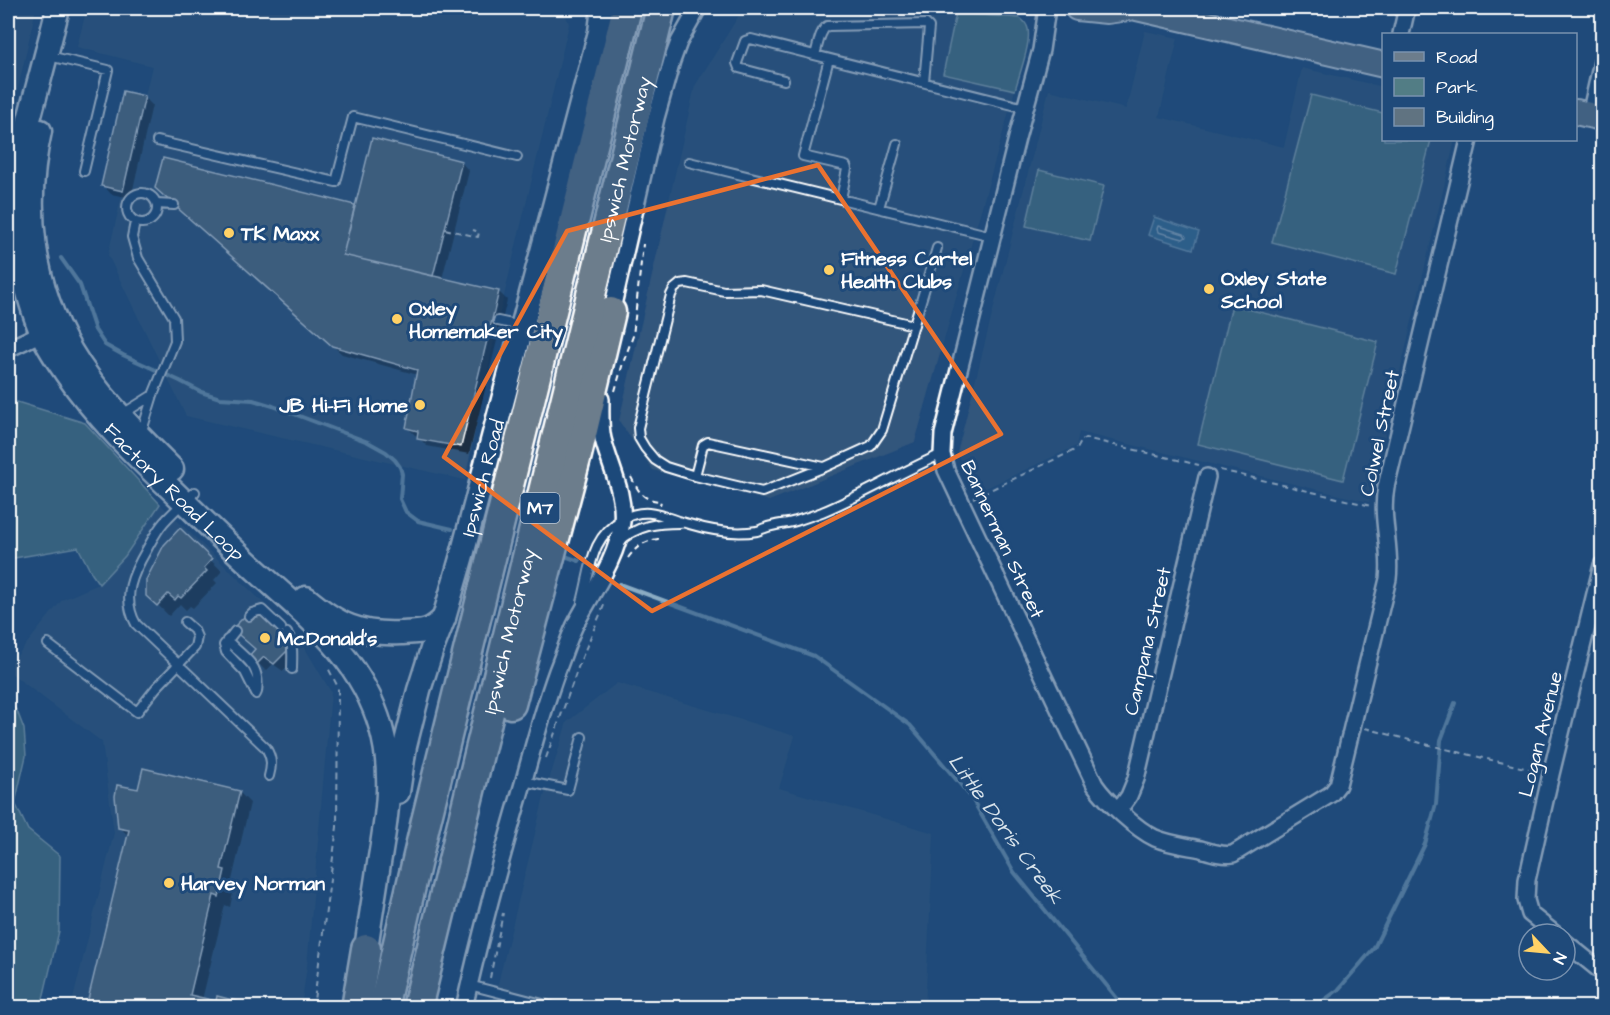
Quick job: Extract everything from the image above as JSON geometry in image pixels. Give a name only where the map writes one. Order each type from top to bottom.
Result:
[{"type":"highway","name":"Ipswich Motorway","points":[[383,1008],[424,832],[627,8]]},
{"type":"highway","name":"Ipswich Motorway","points":[[417,1008],[661,8]]},
{"type":"highway","points":[[429,1008],[568,494],[611,312]]},
{"type":"highway","points":[[356,1008],[366,949]]},
{"type":"main road","name":"Factory Road Loop","points":[[58,8],[53,57],[33,174],[31,215],[36,260],[47,298],[50,329],[76,388],[115,421],[326,635],[354,668],[372,701],[386,750],[388,789],[387,814],[366,949]]},
{"type":"main road","name":"Factory Road Loop","points":[[53,57],[74,8]]},
{"type":"main road","name":"Ipswich Road","points":[[366,949],[385,865],[413,712],[462,555],[600,32],[603,8]]},
{"type":"main road","points":[[1077,8],[1107,11],[1129,8]]},
{"type":"main road","points":[[1137,8],[1203,15],[1382,65]]},
{"type":"main road","name":"Factory Road Loop","points":[[189,497],[316,607],[346,626],[374,633],[422,632],[436,626],[444,618]]},
{"type":"street","points":[[464,1008],[495,881],[556,675],[575,626],[618,544],[622,520],[620,491],[600,423],[611,312],[672,61],[684,31],[698,8]]},
{"type":"street","name":"Bannerman Street","points":[[1047,8],[1041,50],[992,236],[944,434],[942,454],[946,470],[1081,758],[1101,794],[1149,835],[1161,840],[1229,854]]},
{"type":"street","points":[[1401,33],[1407,8]]},
{"type":"street","points":[[1589,115],[1602,62]]},
{"type":"street","name":"Colwel Street","points":[[1229,854],[1238,851],[1334,791],[1340,781],[1389,570],[1384,500],[1469,141]]},
{"type":"street","points":[[8,349],[50,329]]},
{"type":"street","name":"Campana Street","points":[[1119,810],[1136,780],[1210,471]]},
{"type":"street","name":"Logan Avenue","points":[[1540,922],[1530,914],[1526,900],[1527,880],[1551,774],[1597,608],[1602,565]]},
{"type":"street","points":[[1577,952],[1602,972]]},
{"type":"lane","points":[[815,55],[824,28],[827,26],[926,24],[930,27],[924,82]]},
{"type":"lane","points":[[784,80],[739,68],[737,63],[745,40],[751,39],[1025,108]]},
{"type":"lane","points":[[53,57],[108,70],[84,171]]},
{"type":"lane","points":[[829,58],[803,156],[846,166],[841,199]]},
{"type":"lane","points":[[157,141],[336,182],[353,117],[517,157]]},
{"type":"lane","points":[[879,208],[897,144]]},
{"type":"lane","points":[[689,162],[992,236]]},
{"type":"lane","points":[[146,193],[155,199],[157,204],[156,214],[150,222],[145,224],[131,219],[127,210],[132,196],[136,194],[146,193]]},
{"type":"lane","points":[[157,204],[174,205]]},
{"type":"lane","points":[[134,442],[175,341],[174,318],[138,258],[132,237],[135,222]]},
{"type":"lane","points":[[914,325],[761,290],[724,291],[687,283],[680,284],[671,295],[639,428],[639,438],[655,460],[666,467],[762,492],[871,446],[882,430],[914,325],[937,248]]},
{"type":"lane","points":[[498,321],[522,326]]},
{"type":"lane","points":[[115,421],[153,395]]},
{"type":"lane","points":[[695,476],[703,445],[708,442],[825,467]]},
{"type":"lane","points":[[575,626],[595,549],[610,527],[632,515],[656,513],[685,523],[717,530],[758,531],[823,511],[942,454]]},
{"type":"lane","points":[[189,497],[163,523],[131,579],[130,612],[136,624],[266,748],[272,765],[269,776]]},
{"type":"lane","points":[[618,544],[632,532],[644,527],[659,523],[685,523]]},
{"type":"lane","points":[[249,616],[262,610],[290,637],[292,669]]},
{"type":"lane","points":[[48,644],[137,712],[195,647],[197,637],[194,630],[185,622]]},
{"type":"lane","points":[[235,631],[227,640],[253,665],[258,679],[256,694]]},
{"type":"lane","points":[[523,781],[568,790],[582,737]]},
{"type":"lane","points":[[469,985],[558,1008]]},
{"type":"path","points":[[445,229],[478,237],[479,232],[473,230]]},
{"type":"path","points":[[962,503],[1077,449],[1085,438],[1210,471],[1372,507],[1373,497],[1384,500]]},
{"type":"path","points":[[313,1008],[337,827],[338,687],[323,658]]},
{"type":"path","points":[[1354,724],[1448,750],[1551,774]]},
{"type":"highlighted area","points":[[818,165],[1001,434],[652,611],[444,457],[567,231]]},
{"type":"shaded area","points":[[8,8],[36,8],[17,93],[8,91]]},
{"type":"shaded area","points":[[87,8],[563,8],[569,24],[498,321],[465,480],[186,416],[108,255],[152,66],[77,47]]},
{"type":"shaded area","points":[[743,9],[956,13],[943,74],[1015,90],[915,442],[769,501],[653,470],[619,421],[695,86]]},
{"type":"shaded area","name":"Oxley State School","points":[[1145,31],[1178,38],[1159,117],[1284,147],[1302,68],[1382,87],[1382,141],[1455,141],[1369,502],[1079,432],[1076,446],[975,493],[957,453],[1049,90],[1126,109]]},
{"type":"shaded area","points":[[160,504],[297,635],[331,692],[307,966],[301,1007],[71,1007],[114,833],[102,742],[8,671],[8,667],[62,600],[99,584],[125,556]]},
{"type":"shaded area","points":[[617,683],[795,736],[779,788],[934,833],[925,1007],[492,1008],[544,797],[567,722]]},
{"type":"green space","points":[[956,13],[1020,18],[1025,23],[1028,29],[1028,43],[1015,90],[943,74]]},
{"type":"green space","points":[[1311,95],[1382,113],[1382,141],[1431,141],[1396,274],[1272,242]]},
{"type":"green space","points":[[1039,170],[1104,186],[1090,241],[1026,226]]},
{"type":"green space","points":[[1232,305],[1378,342],[1343,480],[1198,444]]},
{"type":"green space","points":[[17,402],[85,423],[160,504],[125,556],[99,584],[78,547],[8,559],[8,406]]},
{"type":"green space","points":[[8,701],[17,711],[24,729],[26,756],[15,803],[28,830],[60,856],[59,931],[41,1007],[8,1007]]},
{"type":"water","points":[[1154,217],[1199,232],[1193,249],[1148,235]]},
{"type":"building","points":[[123,91],[145,96],[123,191],[101,186]]},
{"type":"building","points":[[372,138],[462,161],[433,276],[343,255]]},
{"type":"building","name":"Oxley Homemaker City","points":[[163,158],[355,205],[343,255],[499,291],[461,447],[417,439],[418,431],[406,428],[417,370],[332,346],[155,188]]},
{"type":"building","points":[[180,528],[212,559],[204,568],[207,571],[181,598],[178,596],[175,600],[168,594],[157,606],[146,596],[146,580],[164,545]]},
{"type":"building","name":"McDonald's","points":[[260,612],[279,630],[284,625],[289,630],[284,636],[289,640],[285,644],[287,651],[274,664],[264,657],[257,664],[249,656],[255,649],[232,629],[247,614],[252,620]]},
{"type":"building","name":"Harvey Norman","points":[[143,768],[240,791],[221,869],[225,870],[219,897],[214,895],[190,995],[216,1001],[217,996],[248,1004],[248,1008],[86,1008],[129,830],[118,828],[115,796],[117,785],[138,789]]},
{"type":"waterway","name":"Little Doris Creek","points":[[61,258],[80,285],[95,330],[105,345],[201,392],[220,398],[253,400],[368,442],[386,452],[400,467],[402,474],[400,499],[406,512],[418,521],[452,529]]},
{"type":"waterway","name":"Little Doris Creek","points":[[562,555],[579,561]]},
{"type":"waterway","name":"Little Doris Creek","points":[[619,584],[814,656],[910,725],[971,797],[1014,872],[1125,1008]]},
{"type":"waterway","points":[[1313,1008],[1338,990],[1374,948],[1425,844],[1436,804],[1441,740],[1455,703]]},
{"type":"waterway","name":"Little Doris Creek","points":[[1216,1008],[1219,1006],[1223,1008]]},
{"type":"place","name":"TK Maxx","points":[[229,233]]},
{"type":"place","name":"Fitness Cartel Health Clubs","points":[[829,270]]},
{"type":"place","name":"Oxley State School","points":[[1209,289]]},
{"type":"place","name":"Oxley Homemaker City","points":[[397,319]]},
{"type":"place","name":"JB Hi-Fi Home","points":[[420,405]]},
{"type":"place","name":"McDonald's","points":[[265,638]]},
{"type":"place","name":"Harvey Norman","points":[[169,883]]}]
